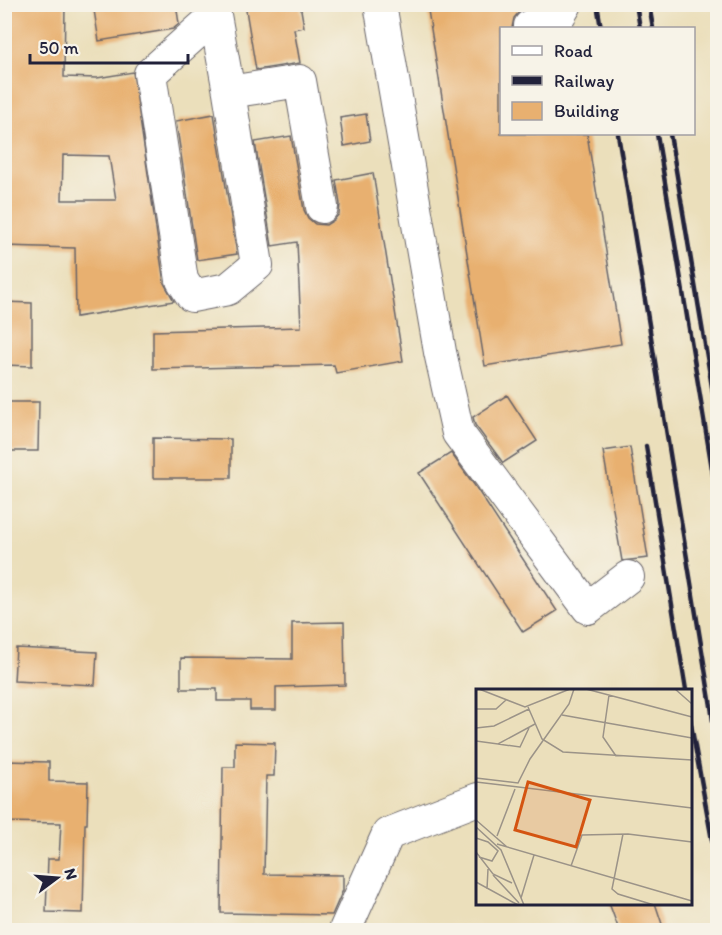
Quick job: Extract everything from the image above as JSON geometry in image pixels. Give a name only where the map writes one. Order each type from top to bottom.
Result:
[{"type":"lane","points":[[380,4],[440,352],[458,433],[588,608],[628,577]]},
{"type":"lane","points":[[530,26],[555,23],[566,4]]},
{"type":"lane","points":[[214,10],[257,265],[228,289],[192,296],[182,279],[150,74],[214,10]]},
{"type":"lane","points":[[229,93],[300,81],[322,207]]},
{"type":"lane","points":[[345,930],[388,834],[476,799]]},
{"type":"building","points":[[4,4],[65,4],[64,77],[97,78],[133,72],[164,283],[174,301],[76,317],[75,248],[4,246]],"holes":[[[63,155],[109,156],[116,200],[62,200]]]},
{"type":"building","points":[[93,4],[176,4],[179,24],[173,29],[99,41]]},
{"type":"building","points":[[245,4],[300,4],[304,27],[294,29],[300,63],[256,70]]},
{"type":"building","points":[[427,4],[527,4],[527,8],[514,18],[512,27],[500,27],[500,135],[587,135],[621,344],[485,366]]},
{"type":"building","points":[[214,114],[237,254],[197,260],[176,121]]},
{"type":"building","points":[[366,114],[370,141],[344,146],[340,118]]},
{"type":"building","points":[[291,136],[304,210],[315,224],[326,225],[339,214],[340,204],[336,180],[373,173],[403,361],[336,373],[334,365],[153,369],[153,331],[301,327],[297,242],[272,246],[255,142]]},
{"type":"building","points":[[4,302],[32,303],[32,366],[4,365]]},
{"type":"building","points":[[507,395],[537,441],[503,463],[475,425],[473,417]]},
{"type":"building","points":[[4,402],[39,402],[38,451],[4,451]]},
{"type":"building","points":[[153,438],[231,439],[231,478],[153,478]]},
{"type":"building","points":[[630,447],[648,558],[622,561],[603,451]]},
{"type":"building","points":[[451,453],[557,611],[523,632],[419,473]]},
{"type":"building","points":[[344,622],[345,685],[276,687],[276,710],[250,710],[250,701],[217,701],[217,689],[181,689],[181,658],[292,659],[292,623]]},
{"type":"building","points":[[16,648],[97,652],[95,685],[14,681]]},
{"type":"building","points":[[235,742],[275,743],[274,776],[266,776],[264,874],[343,875],[343,890],[332,915],[221,913],[223,767],[235,767]]},
{"type":"building","points":[[4,761],[49,762],[49,781],[88,782],[83,913],[46,912],[48,859],[59,859],[61,823],[4,822]]},
{"type":"building","points":[[610,905],[656,905],[664,930],[619,930]]},
{"type":"railway","points":[[597,4],[601,27]]},
{"type":"railway","points":[[636,4],[640,27]]},
{"type":"railway","points":[[649,4],[653,27]]},
{"type":"railway","points":[[618,135],[718,759]]},
{"type":"railway","points":[[657,135],[718,505]]},
{"type":"railway","points":[[670,135],[718,423]]},
{"type":"railway","points":[[646,446],[686,689]]},
{"type":"railway","points":[[692,730],[718,873]]}]
